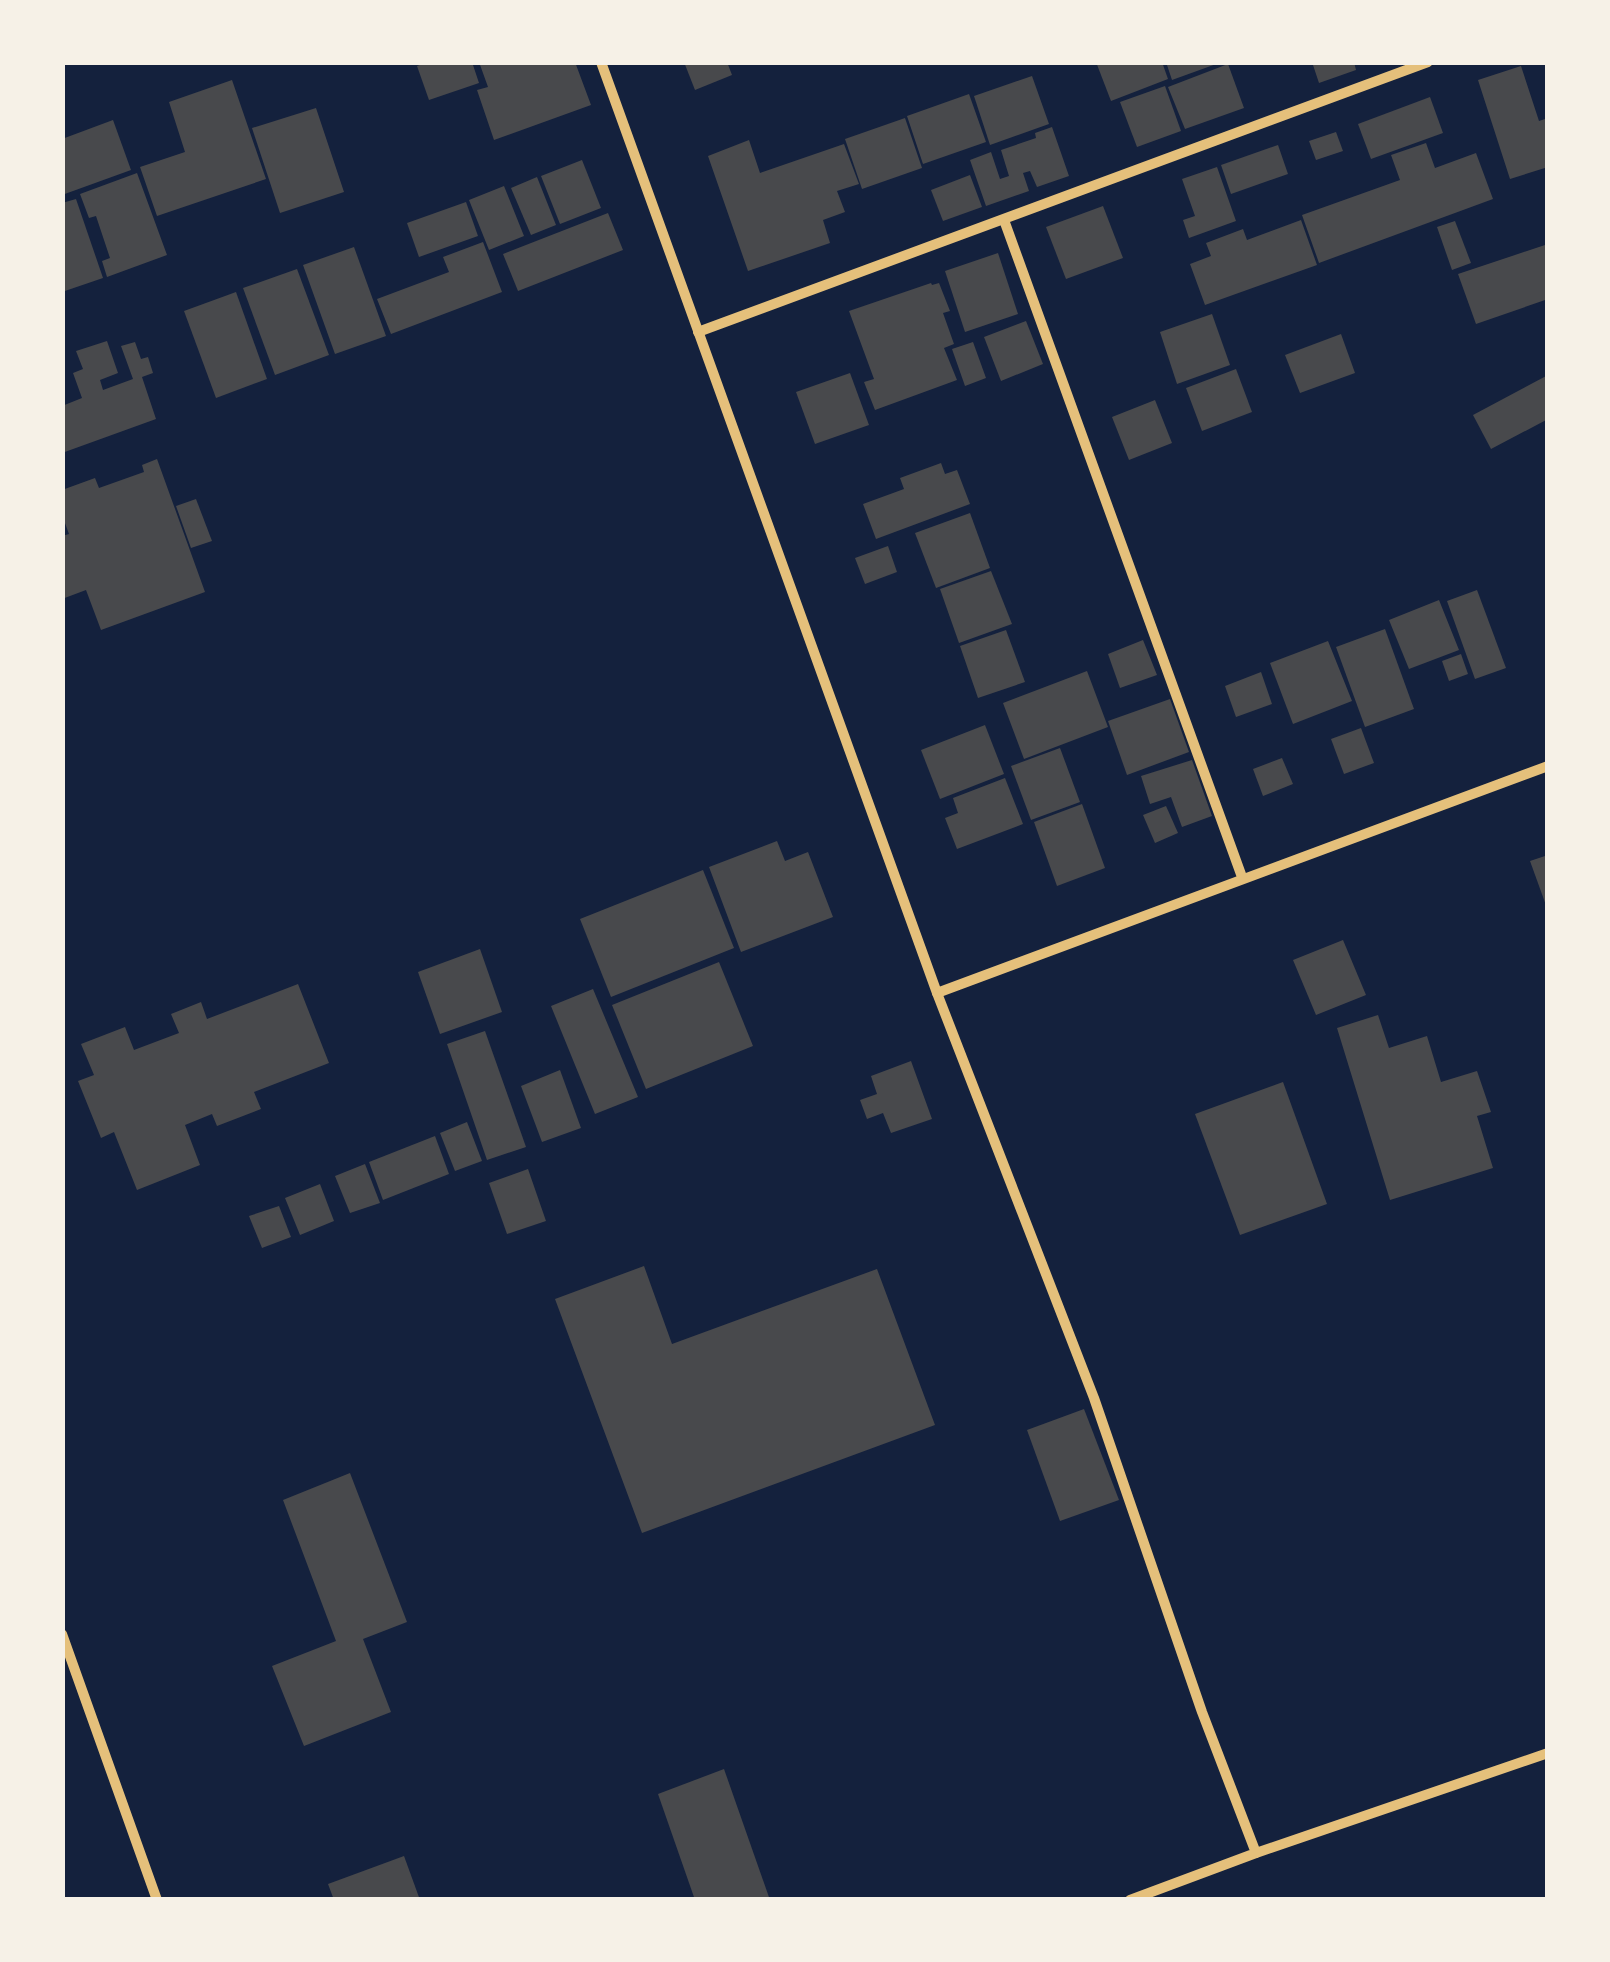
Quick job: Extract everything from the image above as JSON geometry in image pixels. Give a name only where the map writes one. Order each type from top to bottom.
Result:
[{"type":"street","points":[[601,62],[937,993],[1094,1398],[1202,1712],[1256,1854]]},
{"type":"street","points":[[698,332],[1428,62]]},
{"type":"street","points":[[1004,220],[1242,878]]},
{"type":"street","points":[[937,993],[1548,766]]},
{"type":"street","points":[[62,1634],[157,1900]]},
{"type":"street","points":[[1130,1900],[1548,1753]]},
{"type":"building","points":[[428,62],[472,62],[479,83],[429,100],[417,66]]},
{"type":"building","points":[[479,62],[575,62],[591,105],[494,140],[477,90],[488,87]]},
{"type":"building","points":[[684,62],[727,62],[732,75],[695,90]]},
{"type":"building","points":[[1096,62],[1162,62],[1168,79],[1111,101]]},
{"type":"building","points":[[1166,62],[1219,62],[1219,63],[1172,80]]},
{"type":"building","points":[[1312,62],[1354,62],[1356,70],[1319,83]]},
{"type":"building","points":[[1228,64],[1244,108],[1185,129],[1168,87]]},
{"type":"building","points":[[1521,66],[1539,121],[1548,118],[1548,167],[1510,179],[1478,80]]},
{"type":"building","points":[[1032,76],[1049,124],[990,145],[974,96]]},
{"type":"building","points":[[232,80],[266,179],[157,216],[140,167],[185,152],[169,102]]},
{"type":"building","points":[[1165,86],[1181,131],[1137,147],[1120,102]]},
{"type":"building","points":[[969,94],[986,142],[923,164],[907,116]]},
{"type":"building","points":[[1430,97],[1443,133],[1371,159],[1358,124]]},
{"type":"building","points":[[316,108],[344,192],[280,213],[252,128]]},
{"type":"building","points":[[905,118],[922,168],[862,189],[845,139]]},
{"type":"building","points":[[113,120],[131,170],[62,195],[62,139]]},
{"type":"building","points":[[1052,127],[1069,176],[1037,187],[1030,171],[1023,173],[1029,191],[986,206],[970,160],[991,152],[1000,179],[1009,176],[1001,150],[1036,138],[1035,133]]},
{"type":"building","points":[[1336,132],[1343,151],[1316,160],[1309,141]]},
{"type":"building","points":[[749,140],[760,173],[844,144],[859,184],[837,191],[845,212],[823,220],[830,243],[748,271],[708,156]]},
{"type":"building","points":[[1426,143],[1435,168],[1476,153],[1493,199],[1319,263],[1302,215],[1400,180],[1391,155]]},
{"type":"building","points":[[1278,145],[1288,174],[1231,194],[1221,165]]},
{"type":"building","points":[[582,160],[601,208],[560,224],[541,176]]},
{"type":"building","points":[[1217,167],[1236,221],[1189,238],[1183,220],[1195,216],[1182,179]]},
{"type":"building","points":[[137,173],[167,255],[107,277],[102,261],[110,258],[96,216],[89,218],[80,194]]},
{"type":"building","points":[[970,175],[982,207],[943,221],[931,190]]},
{"type":"building","points":[[537,177],[556,225],[531,235],[511,188]]},
{"type":"building","points":[[504,186],[524,236],[489,250],[469,200]]},
{"type":"building","points":[[76,199],[103,278],[62,292],[62,203]]},
{"type":"building","points":[[466,202],[478,236],[419,257],[407,223]]},
{"type":"building","points":[[1103,206],[1123,258],[1066,279],[1046,227]]},
{"type":"building","points":[[608,213],[623,250],[518,291],[503,254]]},
{"type":"building","points":[[1301,220],[1317,265],[1205,305],[1190,264],[1211,256],[1206,243],[1243,229],[1247,240]]},
{"type":"building","points":[[1455,221],[1471,263],[1452,270],[1437,227]]},
{"type":"building","points":[[483,242],[502,292],[391,334],[377,299],[449,272],[443,257]]},
{"type":"building","points":[[1548,244],[1548,299],[1476,324],[1458,274]]},
{"type":"building","points":[[354,247],[386,336],[335,354],[303,265]]},
{"type":"building","points":[[998,253],[1018,314],[965,332],[945,271]]},
{"type":"building","points":[[297,269],[329,355],[275,375],[243,288]]},
{"type":"building","points":[[939,283],[950,311],[943,313],[954,344],[944,348],[957,380],[875,410],[864,382],[874,379],[849,311]]},
{"type":"building","points":[[236,292],[267,379],[216,398],[184,311]]},
{"type":"building","points":[[1212,314],[1230,365],[1177,384],[1160,332]]},
{"type":"building","points":[[1026,321],[1043,364],[1001,381],[984,337]]},
{"type":"building","points":[[1341,334],[1355,373],[1300,393],[1285,355]]},
{"type":"building","points":[[107,341],[118,373],[100,380],[103,390],[133,379],[121,346],[135,342],[141,359],[148,357],[153,373],[142,377],[156,419],[62,453],[62,406],[82,398],[73,373],[83,369],[76,351]]},
{"type":"building","points":[[973,342],[986,378],[965,386],[952,349]]},
{"type":"building","points":[[1236,369],[1252,412],[1202,431],[1186,388]]},
{"type":"building","points":[[850,373],[869,425],[815,444],[796,392]]},
{"type":"building","points":[[1548,375],[1548,419],[1491,449],[1473,415]]},
{"type":"building","points":[[1155,400],[1172,443],[1129,460],[1112,417]]},
{"type":"building","points":[[157,459],[205,592],[101,630],[86,590],[62,599],[62,536],[69,534],[62,515],[62,490],[95,478],[99,488],[144,472],[142,465]]},
{"type":"building","points":[[941,463],[945,474],[957,470],[970,504],[876,539],[863,504],[904,489],[900,478]]},
{"type":"building","points":[[196,499],[212,541],[191,548],[176,506]]},
{"type":"building","points":[[970,513],[990,568],[936,588],[915,533]]},
{"type":"building","points":[[888,546],[897,572],[865,584],[855,558]]},
{"type":"building","points":[[991,571],[1012,624],[959,643],[940,589]]},
{"type":"building","points":[[1477,590],[1506,668],[1475,679],[1447,601]]},
{"type":"building","points":[[1439,600],[1459,650],[1409,669],[1389,620]]},
{"type":"building","points":[[1385,629],[1414,709],[1365,727],[1336,647]]},
{"type":"building","points":[[1006,630],[1025,682],[978,698],[960,646]]},
{"type":"building","points":[[1143,640],[1157,675],[1120,688],[1108,654]]},
{"type":"building","points":[[1328,641],[1352,701],[1293,724],[1270,663]]},
{"type":"building","points":[[1461,654],[1468,674],[1449,681],[1442,661]]},
{"type":"building","points":[[1087,671],[1108,727],[1024,759],[1003,703]]},
{"type":"building","points":[[1261,672],[1272,704],[1236,717],[1225,686]]},
{"type":"building","points":[[1170,699],[1189,752],[1127,775],[1108,721]]},
{"type":"building","points":[[985,725],[1004,774],[940,799],[921,750]]},
{"type":"building","points":[[1361,728],[1374,763],[1344,774],[1331,739]]},
{"type":"building","points":[[1060,748],[1080,802],[1031,820],[1011,766]]},
{"type":"building","points":[[1282,758],[1293,784],[1263,796],[1253,769]]},
{"type":"building","points":[[1192,760],[1212,816],[1182,827],[1171,797],[1150,804],[1141,776]]},
{"type":"building","points":[[1005,778],[1023,824],[957,849],[945,818],[958,813],[953,798]]},
{"type":"building","points":[[1082,804],[1105,868],[1057,886],[1034,822]]},
{"type":"building","points":[[1166,806],[1178,833],[1155,843],[1143,815]]},
{"type":"building","points":[[777,841],[785,861],[808,852],[833,917],[741,952],[709,867]]},
{"type":"building","points":[[1548,855],[1548,908],[1547,908],[1530,861]]},
{"type":"building","points":[[703,870],[734,948],[611,997],[580,919]]},
{"type":"building","points":[[1343,940],[1366,995],[1316,1015],[1293,960]]},
{"type":"building","points":[[480,949],[502,1012],[440,1034],[418,972]]},
{"type":"building","points":[[719,962],[753,1046],[646,1089],[612,1005]]},
{"type":"building","points":[[298,984],[329,1063],[254,1092],[261,1109],[217,1126],[212,1114],[185,1125],[200,1165],[137,1190],[114,1132],[101,1138],[78,1081],[94,1075],[81,1044],[125,1027],[134,1050],[179,1033],[171,1014],[201,1002],[207,1019]]},
{"type":"building","points":[[593,989],[638,1097],[595,1114],[551,1006]]},
{"type":"building","points":[[1378,1015],[1389,1048],[1427,1036],[1441,1082],[1477,1071],[1491,1112],[1477,1116],[1493,1168],[1390,1200],[1337,1028]]},
{"type":"building","points":[[485,1031],[526,1147],[487,1160],[447,1044]]},
{"type":"building","points":[[911,1061],[932,1119],[891,1133],[883,1113],[867,1119],[860,1100],[877,1094],[871,1076]]},
{"type":"building","points":[[560,1070],[581,1128],[542,1142],[521,1086]]},
{"type":"building","points":[[1283,1082],[1327,1204],[1240,1235],[1195,1114]]},
{"type":"building","points":[[467,1122],[482,1161],[455,1171],[440,1133]]},
{"type":"building","points":[[435,1136],[449,1174],[383,1200],[369,1162]]},
{"type":"building","points":[[365,1164],[380,1203],[350,1213],[335,1176]]},
{"type":"building","points":[[528,1169],[546,1221],[507,1234],[489,1183]]},
{"type":"building","points":[[320,1184],[334,1221],[300,1235],[285,1198]]},
{"type":"building","points":[[279,1206],[291,1237],[262,1248],[249,1216]]},
{"type":"building","points":[[644,1266],[672,1344],[877,1269],[935,1425],[642,1533],[555,1299]]},
{"type":"building","points":[[1084,1409],[1119,1500],[1060,1521],[1027,1430]]},
{"type":"building","points":[[350,1473],[407,1622],[363,1639],[391,1712],[304,1746],[272,1666],[336,1641],[283,1500]]},
{"type":"building","points":[[724,1769],[770,1900],[695,1900],[658,1794]]},
{"type":"building","points":[[404,1856],[420,1900],[334,1900],[328,1884]]}]
